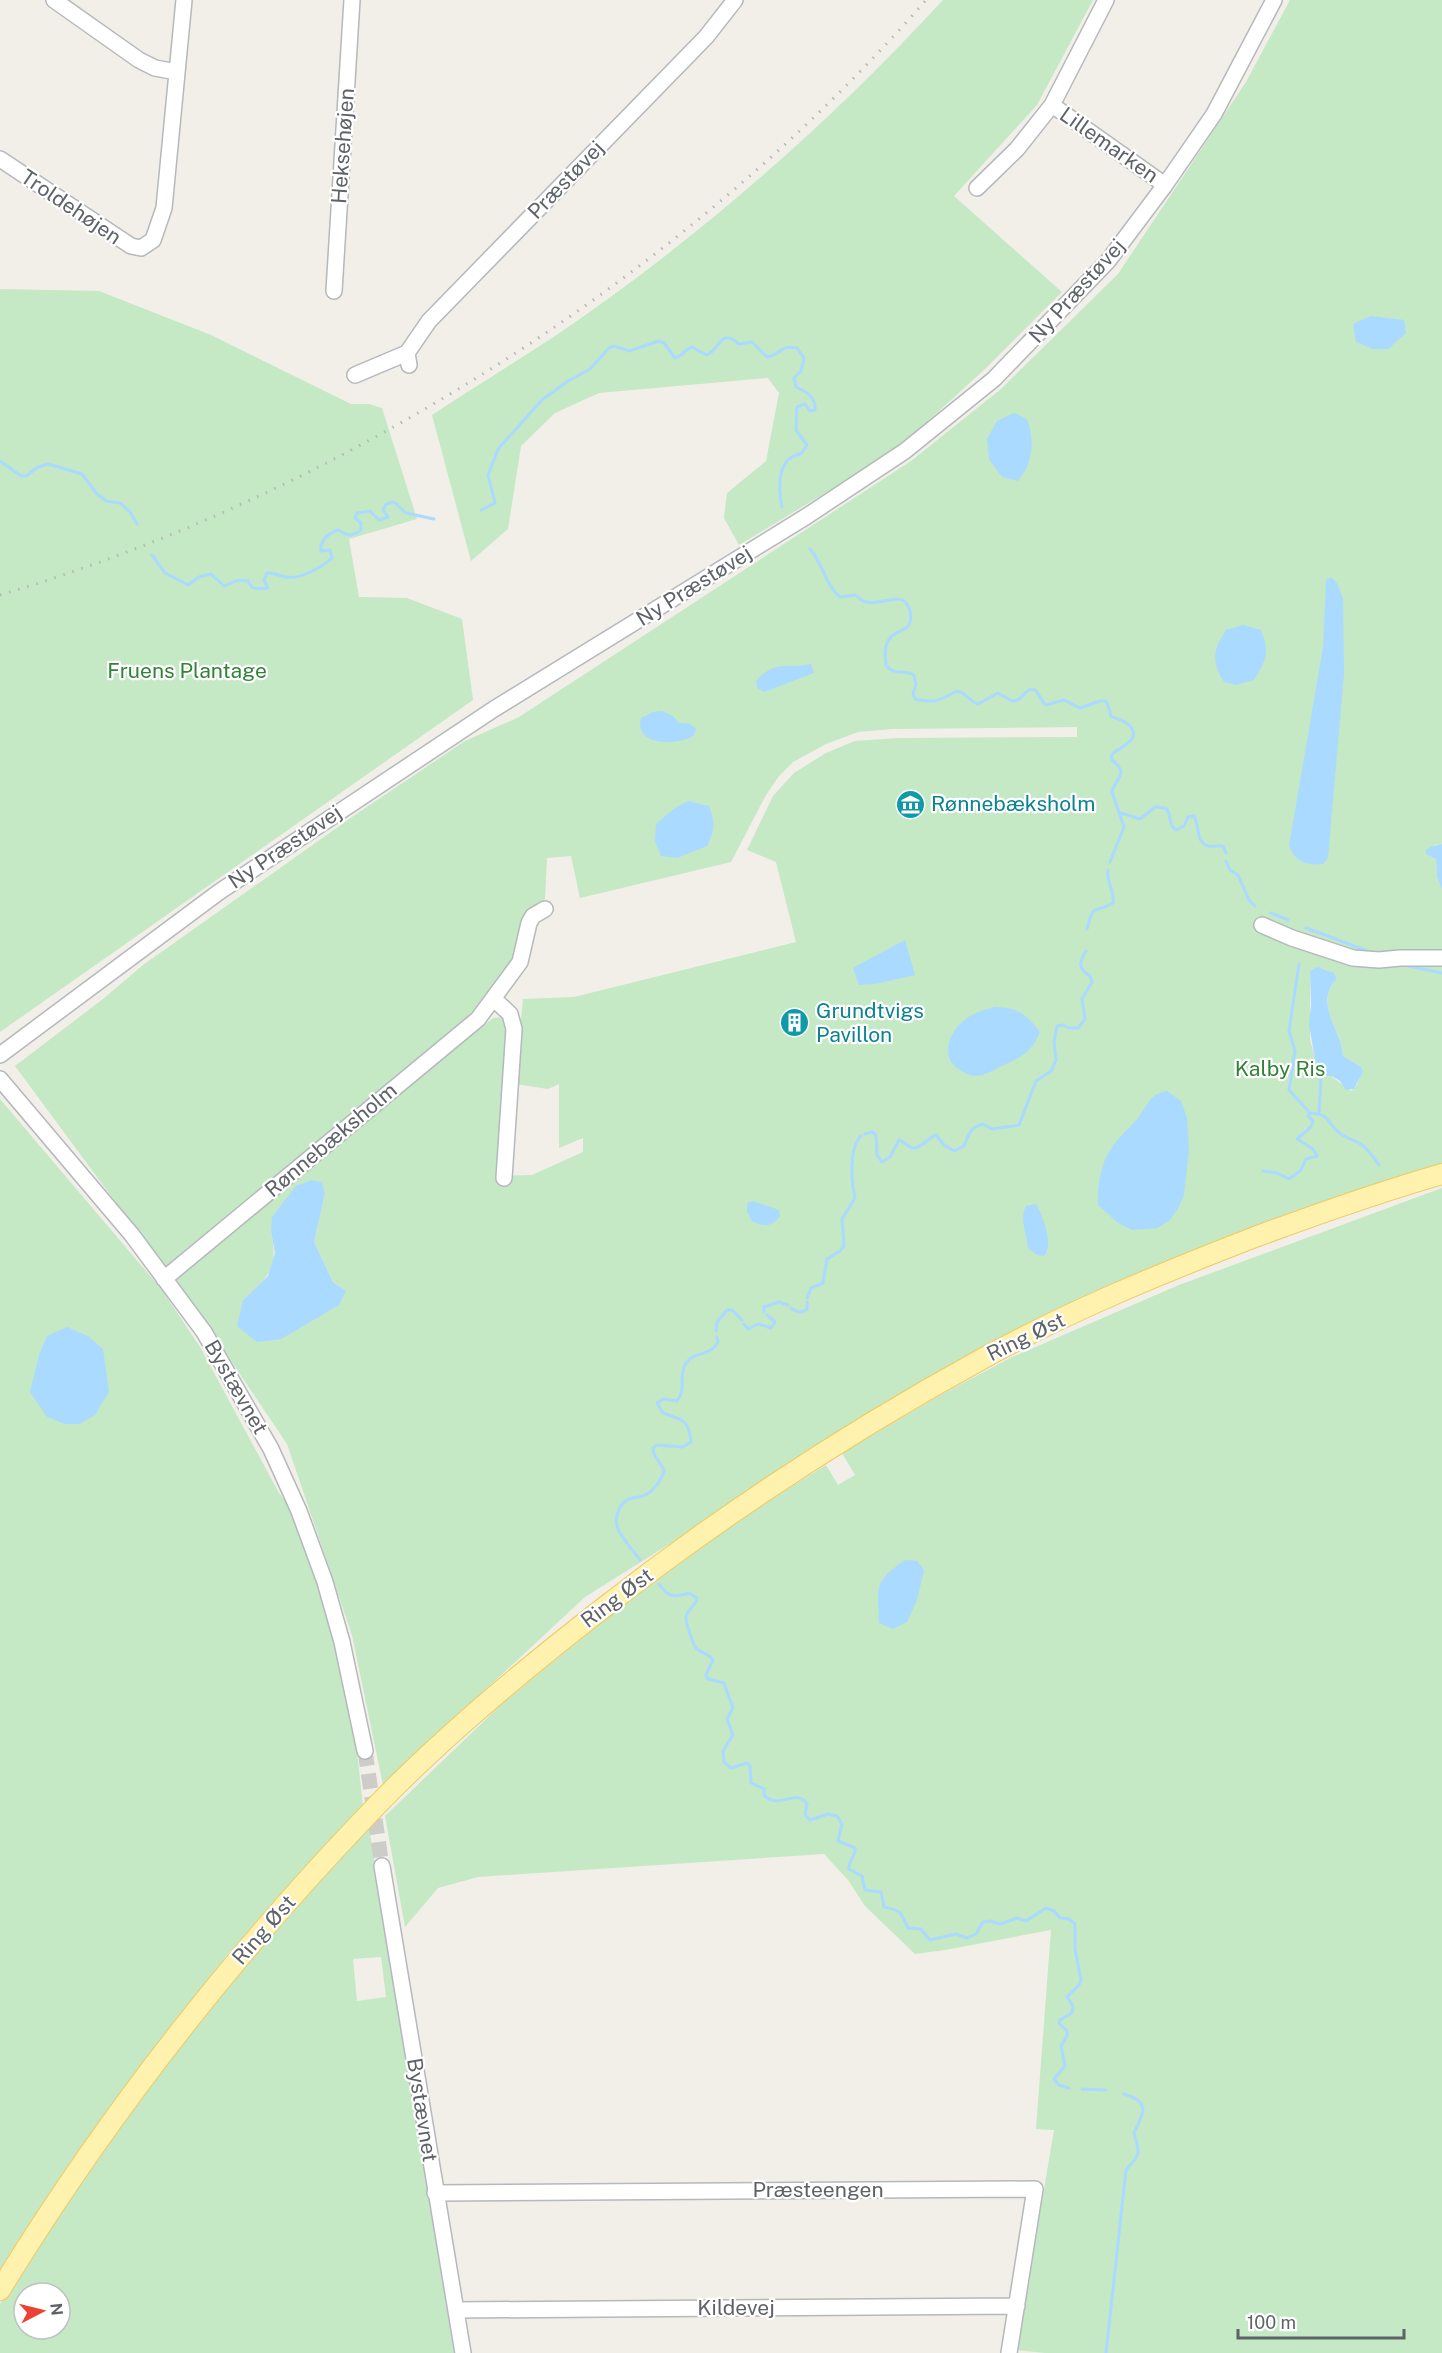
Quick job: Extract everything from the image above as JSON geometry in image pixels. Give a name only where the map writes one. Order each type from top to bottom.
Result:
[{"type":"main road","name":"Ring Øst","points":[[0,2290],[46,2217],[180,2029],[277,1915],[362,1821],[438,1747],[540,1657],[638,1581],[735,1510],[866,1426],[985,1358],[1094,1304],[1182,1265],[1304,1219],[1442,1174]]},
{"type":"street","points":[[54,0],[139,60],[155,68],[177,72]]},
{"type":"street","name":"Troldehøjen","points":[[0,159],[131,246],[141,248],[153,240],[164,208],[184,0]]},
{"type":"street","name":"Heksehøjen","points":[[334,291],[352,0]]},
{"type":"street","name":"Præstøvej","points":[[355,375],[408,359],[429,321],[706,37],[735,0]]},
{"type":"street","name":"Lillemarken","points":[[977,188],[1017,149],[1052,105],[1106,0]]},
{"type":"street","name":"Ny Præstøvej","points":[[0,1055],[219,892],[494,709],[807,516],[905,451],[994,379],[1108,261],[1166,185],[1214,114],[1274,0]]},
{"type":"street","name":"Lillemarken","points":[[1052,105],[1166,185]]},
{"type":"street","name":"Rønnebæksholm","points":[[164,1279],[478,1019],[495,999],[520,962],[529,923],[537,912],[545,909]]},
{"type":"street","points":[[1262,925],[1292,938],[1353,958],[1379,960],[1442,958]]},
{"type":"street","points":[[495,999],[510,1014],[514,1029],[504,1178]]},
{"type":"street","name":"Bystævnet","points":[[0,1079],[132,1235],[204,1332],[239,1390],[271,1449],[299,1511],[325,1582],[342,1642],[365,1750]]},
{"type":"street","name":"Bystævnet","points":[[382,1866],[463,2353]]},
{"type":"street","name":"Præsteengen","points":[[435,2193],[1035,2189],[1010,2353]]},
{"type":"street","name":"Kildevej","points":[[456,2310],[1017,2306]]},
{"type":"green space","points":[[943,0],[1093,0],[1037,105],[954,196],[1062,292],[985,369],[895,451],[739,545],[724,518],[727,493],[766,461],[779,393],[768,378],[599,393],[555,413],[521,446],[508,529],[471,561],[432,415],[607,300],[709,221],[807,136],[900,46]]},
{"type":"green space","name":"Kalby Ris","points":[[1290,0],[1442,0],[1442,844],[1435,845],[1432,857],[1436,859],[1437,877],[1442,890],[1442,954],[1351,961],[1442,961],[1442,1163],[1338,1196],[1184,1254],[1093,1293],[987,1345],[585,1597],[383,1785],[352,1635],[287,1444],[174,1276],[493,1018],[505,1017],[511,1029],[501,1176],[532,1175],[583,1152],[583,1138],[559,1148],[559,1084],[548,1089],[515,1084],[523,999],[574,997],[796,942],[776,862],[747,850],[773,796],[794,773],[826,753],[855,741],[898,738],[1077,737],[1077,727],[892,729],[858,732],[826,744],[793,762],[779,776],[766,795],[731,862],[580,898],[571,856],[547,858],[545,899],[526,911],[513,961],[473,1015],[165,1269],[15,1066],[103,999],[143,965],[352,817],[465,741],[519,717],[911,461],[1001,389],[1118,274],[1246,82]],"holes":[[[1310,971],[1337,979],[1328,994],[1328,1010],[1341,1043],[1343,1056],[1361,1067],[1359,1080],[1351,1091],[1331,1076],[1318,1077],[1318,1068],[1310,1040]],[[325,1194],[314,1242],[333,1282],[346,1291],[243,1300],[265,1278],[273,1264],[271,1232]]]},
{"type":"green space","name":"Fruens Plantage","points":[[0,289],[99,291],[211,335],[351,404],[369,404],[382,408],[417,519],[349,539],[359,597],[407,598],[462,619],[473,700],[0,1032]]},
{"type":"green space","points":[[0,1099],[162,1290],[200,1347],[279,1493],[295,1513],[338,1646],[357,1752],[363,1806],[227,1955],[71,2161],[0,2272]]},
{"type":"green space","points":[[1442,1188],[1442,2353],[1045,2353],[1017,2350],[1054,2130],[1036,2129],[1051,1930],[915,1954],[865,1906],[848,1880],[824,1854],[478,1877],[438,1888],[405,1927],[385,1816],[504,1702],[620,1608],[734,1523],[826,1465],[838,1485],[855,1475],[842,1453],[939,1396],[1010,1358],[1179,1285]]},
{"type":"green space","points":[[369,1827],[454,2353],[0,2353],[0,2304],[12,2284],[12,2341],[72,2341],[72,2281],[13,2281],[44,2229],[184,2032],[292,1908]],"holes":[[[381,1957],[386,1997],[357,2001],[353,1959]]]},
{"type":"water","points":[[1371,316],[1404,320],[1406,333],[1388,349],[1373,349],[1356,342],[1353,324]]},
{"type":"water","points":[[1014,413],[1027,419],[1032,443],[1030,459],[1018,481],[1002,477],[989,459],[987,439],[997,421]]},
{"type":"water","points":[[1331,577],[1337,583],[1343,599],[1344,674],[1328,858],[1323,864],[1312,864],[1298,859],[1289,846],[1323,647],[1326,580]]},
{"type":"water","points":[[1243,625],[1261,630],[1266,650],[1254,680],[1236,685],[1224,682],[1217,668],[1215,656],[1218,644],[1226,630]]},
{"type":"water","points":[[811,664],[814,673],[764,692],[757,688],[756,681],[770,669]]},
{"type":"water","points":[[662,711],[673,716],[679,723],[690,724],[696,729],[694,735],[679,741],[659,742],[644,734],[640,728],[641,718],[653,712]]},
{"type":"water","points":[[688,801],[709,806],[713,826],[712,836],[707,846],[677,858],[661,856],[655,841],[656,824],[675,808]]},
{"type":"water","points":[[1442,844],[1442,890],[1437,877],[1436,859],[1426,854],[1426,850]]},
{"type":"water","points":[[905,940],[915,975],[875,984],[859,985],[853,968]]},
{"type":"water","points":[[1317,967],[1334,973],[1337,979],[1328,994],[1328,1010],[1341,1043],[1343,1056],[1361,1067],[1363,1072],[1354,1089],[1346,1090],[1340,1081],[1332,1076],[1318,1076],[1309,1025],[1310,971]]},
{"type":"water","points":[[995,1007],[1016,1010],[1030,1020],[1040,1032],[1034,1044],[1021,1056],[985,1074],[971,1076],[954,1066],[950,1060],[948,1048],[952,1034],[965,1020],[976,1013]]},
{"type":"water","points":[[1167,1091],[1181,1101],[1187,1118],[1189,1149],[1184,1195],[1169,1221],[1157,1228],[1132,1230],[1118,1223],[1098,1205],[1102,1169],[1113,1146],[1150,1101],[1161,1092]]},
{"type":"water","points":[[312,1180],[322,1182],[325,1194],[314,1242],[333,1282],[346,1291],[339,1305],[281,1339],[257,1342],[237,1326],[243,1300],[268,1276],[275,1253],[271,1232],[272,1217],[296,1186]]},
{"type":"water","points":[[753,1201],[779,1210],[780,1216],[768,1225],[752,1221],[747,1212],[747,1203]]},
{"type":"water","points":[[1036,1204],[1048,1238],[1047,1251],[1044,1256],[1037,1255],[1028,1248],[1024,1227],[1023,1216],[1026,1206]]},
{"type":"water","points":[[67,1327],[88,1336],[103,1349],[109,1392],[95,1415],[80,1424],[65,1424],[47,1417],[30,1392],[39,1355],[47,1336]]},
{"type":"water","points":[[905,1560],[917,1561],[924,1570],[917,1600],[907,1622],[893,1629],[879,1623],[878,1592],[887,1574]]},
{"type":"waterway","points":[[481,510],[495,503],[488,475],[498,449],[542,400],[568,381],[590,369],[609,348],[614,346],[629,351],[659,341],[664,343],[675,358],[692,347],[706,355],[727,338],[739,344],[752,342],[767,357],[791,347],[797,348],[804,358],[801,371],[794,378],[796,387],[812,398],[815,410],[810,411],[805,404],[797,407],[796,430],[807,445],[801,454],[793,456],[783,467],[780,482],[782,507]]},
{"type":"waterway","points":[[0,461],[21,476],[26,476],[38,467],[48,464],[82,474],[97,494],[106,501],[120,503],[130,512],[137,524]]},
{"type":"waterway","points":[[152,555],[165,573],[188,585],[199,577],[211,574],[224,586],[244,580],[256,589],[268,588],[264,580],[267,573],[298,577],[317,569],[332,558],[330,550],[321,551],[323,541],[328,535],[338,530],[350,535],[361,530],[361,523],[355,518],[357,513],[370,511],[379,520],[388,517],[383,510],[386,504],[394,502],[406,513],[434,519]]},
{"type":"waterway","points":[[810,549],[831,586],[840,597],[855,595],[871,603],[899,599],[906,604],[910,611],[910,623],[888,641],[885,651],[886,665],[892,670],[914,675],[915,699],[937,700],[957,691],[978,704],[998,693],[1012,701],[1017,700],[1032,689],[1046,705],[1064,700],[1080,708],[1105,701],[1111,716],[1129,725],[1133,731],[1131,740],[1112,756],[1112,760],[1121,772],[1112,792],[1124,827],[1110,862]]},
{"type":"waterway","points":[[1121,813],[1140,819],[1155,807],[1166,808],[1176,830],[1184,826],[1188,817],[1194,816],[1201,841],[1208,846],[1223,846],[1226,853]]},
{"type":"waterway","points":[[1226,861],[1230,870],[1238,875],[1249,900],[1255,906]]},
{"type":"waterway","points":[[1087,929],[1093,911],[1113,903],[1108,870]]},
{"type":"waterway","points":[[1271,913],[1288,920]]},
{"type":"waterway","points":[[1306,928],[1373,953]]},
{"type":"waterway","points":[[865,1134],[872,1132],[876,1135],[877,1155],[882,1162],[890,1157],[899,1140],[916,1148],[936,1135],[944,1145],[954,1151],[964,1146],[970,1132],[975,1127],[983,1124],[992,1129],[1019,1125],[1036,1081],[1051,1071],[1056,1060],[1054,1042],[1057,1026],[1078,1028],[1085,1019],[1082,999],[1092,982],[1081,965],[1086,951]]},
{"type":"waterway","points":[[1299,964],[1289,1031],[1295,1051],[1289,1090],[1310,1113],[1324,1116],[1339,1133],[1362,1145],[1379,1165]]},
{"type":"waterway","points":[[1403,965],[1442,973]]},
{"type":"waterway","points":[[1319,1114],[1321,1078]]},
{"type":"waterway","points":[[1263,1171],[1277,1173],[1289,1179],[1301,1170],[1306,1159],[1317,1156],[1313,1149],[1297,1139],[1311,1127],[1313,1121],[1308,1116],[1310,1113]]},
{"type":"waterway","points":[[807,1298],[811,1288],[823,1283],[827,1259],[844,1246],[842,1219],[855,1198],[852,1174],[853,1156],[854,1148],[861,1136]]},
{"type":"waterway","points":[[764,1312],[764,1307],[779,1302],[788,1305]]},
{"type":"waterway","points":[[791,1308],[803,1312],[807,1309],[807,1302]]},
{"type":"waterway","points":[[716,1331],[717,1322],[727,1310],[732,1310],[742,1320]]},
{"type":"waterway","points":[[744,1324],[748,1329],[758,1324],[771,1328],[775,1322],[767,1315]]},
{"type":"waterway","points":[[640,1560],[618,1529],[616,1521],[618,1513],[627,1500],[648,1493],[662,1477],[664,1470],[653,1448],[657,1445],[683,1447],[691,1442],[686,1425],[680,1419],[663,1413],[657,1403],[663,1399],[677,1401],[682,1392],[686,1363],[694,1356],[714,1347],[718,1342],[717,1337]]},
{"type":"waterway","points":[[659,1584],[665,1592],[672,1595],[679,1596],[689,1593],[697,1598],[686,1615],[686,1621],[697,1649],[713,1660],[706,1675],[708,1679],[724,1683],[733,1708],[727,1719],[733,1735],[723,1751],[724,1762],[731,1768],[747,1763],[750,1766],[751,1783],[764,1789],[764,1795],[769,1799],[775,1801],[803,1799],[807,1804],[805,1815],[810,1820],[828,1814],[837,1816],[842,1824],[838,1841],[855,1848],[849,1869],[862,1876],[865,1890],[881,1892],[884,1907],[900,1913],[908,1928],[921,1929],[930,1940],[956,1934],[967,1938],[976,1934],[983,1922],[1001,1924],[1017,1918],[1026,1921],[1046,1908],[1054,1911],[1060,1918],[1069,1919],[1075,1924],[1075,1949],[1081,1980],[1067,1997],[1073,2006],[1072,2013],[1059,2023],[1067,2031],[1067,2036],[1061,2046],[1065,2066],[1054,2079],[1059,2085],[1069,2088]]},
{"type":"waterway","points":[[1082,2089],[1106,2090]]},
{"type":"waterway","points":[[1106,2353],[1126,2170],[1137,2157],[1134,2133],[1143,2110],[1139,2101],[1124,2094]]},
{"type":"tunnel","points":[[365,1751],[382,1866]]},
{"type":"railway","points":[[0,595],[129,551],[257,497],[382,433],[504,361],[620,280],[730,193],[833,99],[926,0]]},
{"type":"place","name":"Rønnebæksholm","points":[[910,804]]},
{"type":"place","name":"Grundtvigs Pavillon","points":[[795,1023]]}]
